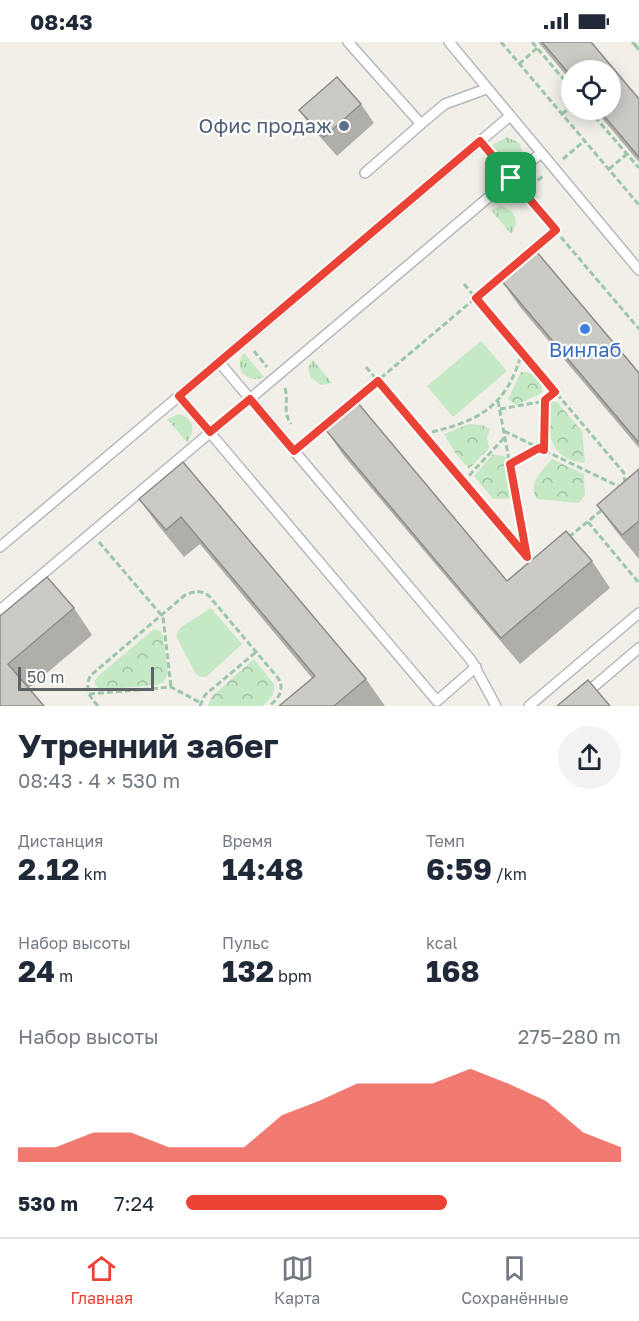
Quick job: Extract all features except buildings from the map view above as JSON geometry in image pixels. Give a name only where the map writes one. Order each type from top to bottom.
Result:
[{"type":"lane","points":[[348,42],[421,124]]},
{"type":"lane","points":[[449,42],[639,270]]},
{"type":"lane","points":[[365,173],[445,104],[486,88]]},
{"type":"lane","points":[[0,548],[510,117]]},
{"type":"lane","points":[[0,610],[541,153]]},
{"type":"lane","points":[[219,362],[476,667],[496,706]]},
{"type":"lane","points":[[179,396],[434,704],[476,667]]},
{"type":"lane","points":[[529,706],[639,613]]},
{"type":"lane","points":[[571,706],[639,648]]},
{"type":"path","points":[[501,42],[561,113]]},
{"type":"path","points":[[532,42],[561,76]]},
{"type":"path","points":[[635,43],[639,50]]},
{"type":"path","points":[[519,64],[537,48]]},
{"type":"path","points":[[567,120],[639,205]]},
{"type":"path","points":[[598,120],[639,168]]},
{"type":"path","points":[[480,141],[639,329]]},
{"type":"path","points":[[609,170],[627,154]]},
{"type":"path","points":[[294,451],[556,230]]},
{"type":"path","points":[[464,284],[624,473],[626,479],[623,491],[504,430]]},
{"type":"path","points":[[423,434],[465,422],[498,401],[511,384],[522,352]]},
{"type":"path","points":[[366,367],[527,557],[536,561],[542,560]]},
{"type":"path","points":[[500,409],[545,400],[555,392]]},
{"type":"path","points":[[544,450],[545,400]]},
{"type":"path","points":[[498,401],[527,557]]},
{"type":"path","points":[[463,482],[505,437]]},
{"type":"path","points":[[510,464],[539,448]]},
{"type":"path","points":[[564,542],[610,503]]},
{"type":"path","points":[[588,522],[639,583]]},
{"type":"path","points":[[92,533],[161,615],[171,687]]},
{"type":"path","points":[[98,706],[89,694],[87,684],[90,676],[185,595],[200,591],[209,596],[281,683],[280,695],[269,706]]},
{"type":"path","points":[[89,694],[171,687],[200,704],[205,696],[256,652]]},
{"type":"green space","points":[[507,137],[518,142],[522,150],[520,160],[512,169],[492,145]]},
{"type":"green space","points":[[501,206],[510,210],[515,217],[514,230],[511,234],[491,210]]},
{"type":"green space","points":[[481,341],[507,371],[453,417],[427,386]]},
{"type":"green space","points":[[244,353],[264,377],[252,379],[243,374],[240,364]]},
{"type":"green space","points":[[313,360],[332,383],[321,385],[311,378],[308,368]]},
{"type":"green space","points":[[521,372],[537,377],[542,393],[516,405],[508,399]]},
{"type":"green space","points":[[551,401],[557,402],[582,431],[585,461],[583,463],[567,458],[552,443],[548,429],[548,408]]},
{"type":"green space","points":[[179,414],[188,419],[192,426],[192,434],[187,442],[167,419]]},
{"type":"green space","points":[[469,424],[482,425],[490,429],[487,438],[489,448],[469,469],[456,454],[444,434]]},
{"type":"green space","points":[[493,454],[506,457],[513,498],[493,499],[474,476]]},
{"type":"green space","points":[[552,459],[584,474],[585,495],[579,503],[537,499],[534,493],[535,482]]},
{"type":"green space","points":[[211,608],[242,644],[206,677],[200,677],[196,674],[176,636],[180,628]]},
{"type":"green space","points":[[154,629],[160,631],[163,636],[168,673],[164,682],[157,685],[99,690],[94,682],[98,676]]},
{"type":"green space","points":[[254,659],[274,684],[273,694],[269,699],[262,706],[208,706],[212,696]]},
{"type":"place","name":"Офис продаж","points":[[344,126]]},
{"type":"place","name":"Винлаб","points":[[585,329]]},
{"type":"route","points":[[480,141],[511,178],[556,230],[476,298],[555,392],[545,400],[544,450],[539,448],[510,464],[527,557],[378,381],[294,451],[250,399],[210,432],[179,396],[480,141]]}]
